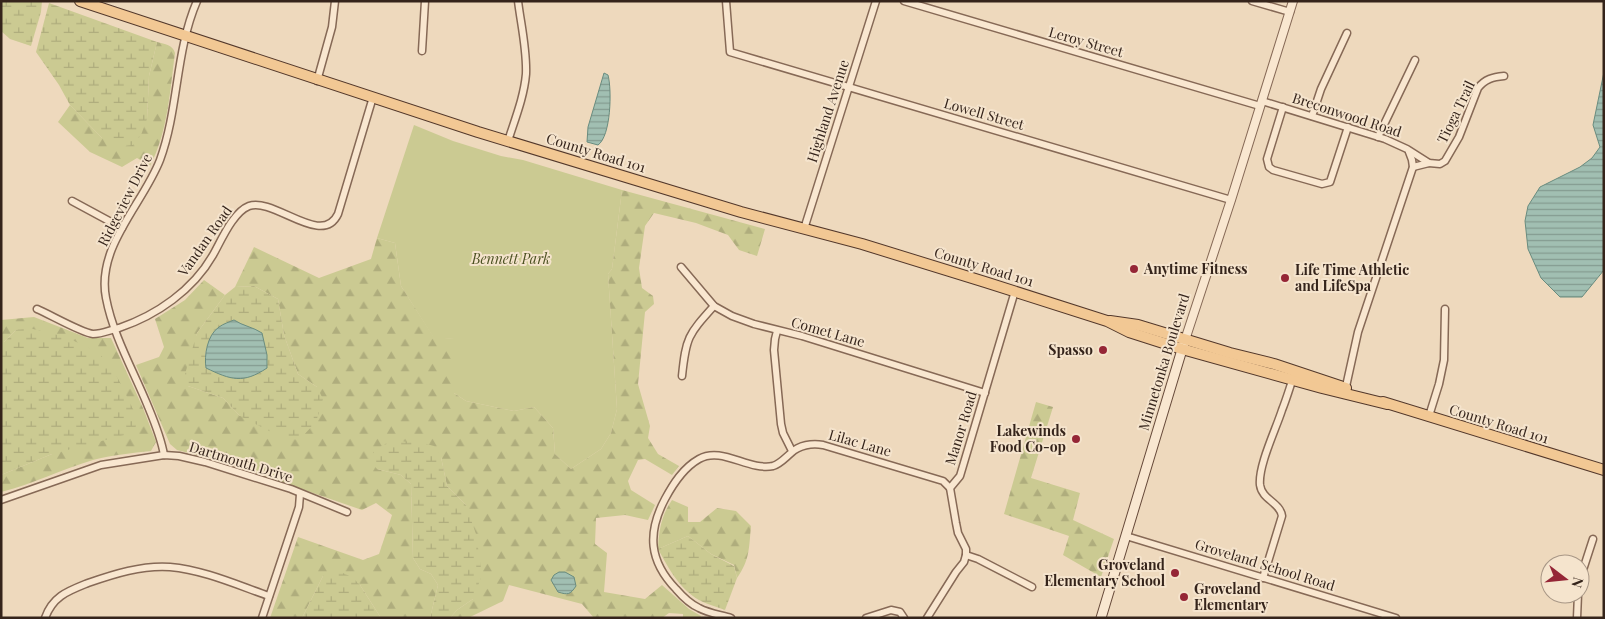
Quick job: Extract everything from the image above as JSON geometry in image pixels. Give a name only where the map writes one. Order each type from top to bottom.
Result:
[{"type":"main road","name":"County Road 101","points":[[80,1],[373,97],[419,114],[804,229],[862,244],[1107,321],[1134,324],[1183,344],[1292,380],[1345,392],[1429,416],[1604,470]]},
{"type":"main road","name":"County Road 101","points":[[1183,344],[1274,364],[1345,392]]},
{"type":"main road","name":"Minnetonka Boulevard","points":[[1101,618],[1183,344]]},
{"type":"street","name":"Ridgeview Drive","points":[[164,455],[158,429],[115,329],[106,297],[105,276],[122,228],[148,185],[168,137],[186,37],[191,15],[197,1]]},
{"type":"street","points":[[317,80],[332,27],[335,1]]},
{"type":"street","points":[[422,51],[425,1]]},
{"type":"street","points":[[508,141],[520,104],[526,74],[526,59],[518,1]]},
{"type":"street","name":"Lowell Street","points":[[726,1],[730,52],[1231,200]]},
{"type":"street","name":"Highland Avenue","points":[[804,229],[876,1]]},
{"type":"street","name":"Leroy Street","points":[[904,1],[1261,103]]},
{"type":"street","points":[[1252,1],[1290,12]]},
{"type":"street","name":"Minnetonka Boulevard","points":[[1183,344],[1231,200],[1293,1]]},
{"type":"street","points":[[1312,116],[1321,89],[1347,33]]},
{"type":"street","points":[[1378,136],[1415,60]]},
{"type":"street","name":"Tioga Trail","points":[[1429,164],[1440,164],[1445,161],[1459,137],[1475,95],[1483,82],[1496,76],[1504,76]]},
{"type":"street","name":"Vandan Road","points":[[37,309],[87,332],[102,333],[155,312],[189,286],[209,262],[238,213],[246,207],[263,206],[315,226],[325,227],[333,223],[338,214],[373,97]]},
{"type":"street","name":"Breconwood Road","points":[[1261,103],[1283,107],[1378,136],[1408,149],[1413,167]]},
{"type":"street","points":[[1283,107],[1267,159],[1269,167],[1273,170],[1322,184],[1330,182],[1348,127]]},
{"type":"street","points":[[1408,149],[1429,164]]},
{"type":"street","points":[[1345,392],[1358,332],[1381,257],[1413,167],[1429,164]]},
{"type":"street","points":[[72,201],[122,228]]},
{"type":"street","name":"Comet Lane","points":[[681,267],[714,306],[732,316],[985,393]]},
{"type":"street","name":"Manor Road","points":[[950,488],[960,476],[1015,291]]},
{"type":"street","points":[[682,376],[688,338],[714,306]]},
{"type":"street","points":[[1429,416],[1444,360],[1445,309]]},
{"type":"street","points":[[731,618],[708,612],[694,605],[681,594],[662,572],[654,553],[653,536],[657,516],[671,488],[678,478],[698,459],[712,455],[758,465],[774,466],[792,451],[783,433],[774,350],[777,331]]},
{"type":"street","points":[[1263,578],[1282,516],[1281,510],[1263,493],[1260,479],[1292,380]]},
{"type":"street","name":"Lilac Lane","points":[[792,451],[809,444],[823,445],[944,481],[950,488]]},
{"type":"street","name":"Dartmouth Drive","points":[[1,500],[101,465],[164,455],[179,456],[205,462],[291,489],[346,512]]},
{"type":"street","points":[[927,618],[964,562],[966,555],[966,549],[956,523],[950,488]]},
{"type":"street","name":"Dartmouth Drive","points":[[262,618],[299,507],[300,494]]},
{"type":"street","name":"Groveland School Road","points":[[1126,536],[1396,618]]},
{"type":"street","points":[[1588,554],[1592,539]]},
{"type":"street","points":[[966,555],[1032,586]]},
{"type":"street","points":[[46,618],[53,603],[65,592],[124,571],[143,568],[171,567],[188,570],[269,596]]},
{"type":"street","points":[[1577,618],[1578,604]]},
{"type":"street","points":[[866,618],[895,610],[900,612],[904,618]]},
{"type":"green space","points":[[1,1],[42,1],[41,12],[31,46],[10,39],[1,31]]},
{"type":"green space","points":[[49,3],[157,42],[149,76],[147,119],[141,135],[133,145],[120,147],[102,138],[70,105],[59,85],[36,52]]},
{"type":"green space","points":[[157,42],[171,47],[175,53],[165,125],[150,166],[137,158],[122,167],[90,152],[58,122],[70,105],[102,138],[147,119],[149,76]]},
{"type":"green space","name":"Bennett Park","points":[[414,125],[453,141],[501,156],[523,160],[622,190],[612,269],[608,274],[617,409],[611,433],[601,449],[571,469],[555,454],[553,428],[534,407],[514,411],[466,401],[454,393],[454,338],[435,340],[401,286],[395,243],[377,238]]},
{"type":"green space","points":[[622,190],[765,229],[757,256],[739,250],[728,235],[696,223],[654,213],[645,226],[639,268],[642,288],[653,296],[654,304],[645,312],[638,384],[650,426],[648,438],[658,454],[679,466],[672,475],[645,459],[638,460],[628,481],[631,490],[655,505],[648,520],[625,515],[596,518],[595,544],[607,553],[604,592],[645,599],[662,585],[689,609],[701,616],[700,618],[683,618],[683,614],[669,613],[662,618],[594,618],[582,604],[509,585],[503,601],[468,618],[450,618],[457,610],[473,599],[466,505],[447,486],[441,457],[377,469],[401,475],[411,484],[413,558],[420,569],[431,574],[438,585],[430,618],[381,618],[360,585],[323,576],[302,618],[270,618],[298,537],[363,560],[379,554],[392,515],[376,503],[362,510],[221,461],[177,450],[170,444],[136,365],[159,357],[164,347],[155,319],[185,300],[204,280],[225,295],[197,333],[188,386],[223,398],[240,416],[317,387],[298,374],[284,335],[278,299],[254,286],[235,287],[254,247],[319,278],[371,259],[377,238],[395,243],[401,286],[435,339],[454,338],[454,393],[466,401],[514,411],[534,407],[553,428],[555,454],[571,469],[601,449],[611,433],[617,409],[608,274],[612,269]]},
{"type":"green space","points":[[254,286],[278,299],[284,335],[298,374],[317,387],[323,399],[316,422],[299,440],[281,437],[240,416],[223,398],[188,386],[185,374],[197,333],[225,295],[235,287]],"holes":[[[234,320],[242,326],[206,368],[206,351],[215,335]]]},
{"type":"green space","points":[[34,317],[88,338],[111,338],[143,408],[156,442],[151,451],[115,455],[93,460],[1,492],[1,475],[52,454],[16,330],[4,342],[1,342],[1,320]]},
{"type":"green space","points":[[29,328],[66,337],[99,353],[114,371],[134,411],[136,426],[132,433],[52,454],[1,475],[1,342],[4,342],[16,330]]},
{"type":"green space","points":[[1036,402],[1053,407],[1031,478],[1080,493],[1073,520],[1114,539],[1101,577],[1063,555],[1069,536],[1004,514]]},
{"type":"green space","points":[[390,441],[419,442],[434,446],[441,457],[447,486],[466,505],[476,534],[482,575],[473,599],[457,610],[450,618],[430,618],[438,585],[431,574],[420,569],[413,558],[411,484],[401,475],[377,469],[370,461],[374,451]]},
{"type":"green space","points":[[672,500],[688,507],[688,522],[700,522],[717,508],[736,511],[751,526],[747,559],[737,578],[734,565],[711,554],[688,536],[658,549],[661,523]]},
{"type":"green space","points":[[688,536],[711,554],[734,566],[737,578],[725,610],[703,602],[688,592],[676,579],[658,549]]},
{"type":"green space","points":[[336,570],[352,577],[360,585],[381,618],[302,618],[323,576]]},
{"type":"shaded area","points":[[1604,72],[1604,270],[1582,297],[1560,297],[1541,278],[1528,249],[1525,221],[1528,206],[1540,187],[1580,167],[1592,158],[1600,147],[1593,125]]},
{"type":"shaded area","points":[[604,73],[608,75],[610,101],[606,132],[598,145],[587,142],[588,127]]},
{"type":"shaded area","points":[[234,320],[262,333],[267,355],[267,368],[244,378],[230,377],[206,368],[206,352],[209,340],[221,326]]},
{"type":"shaded area","points":[[559,572],[565,572],[574,577],[576,586],[570,593],[558,592],[551,580]]},
{"type":"place","name":"Anytime Fitness","points":[[1134,269]]},
{"type":"place","name":"Life Time Athletic and LifeSpa","points":[[1285,278]]},
{"type":"place","name":"Spasso","points":[[1103,350]]},
{"type":"place","name":"Lakewinds Food Co-op","points":[[1076,439]]},
{"type":"place","name":"Groveland Elementary School","points":[[1175,573]]},
{"type":"place","name":"Groveland Elementary","points":[[1184,597]]}]
